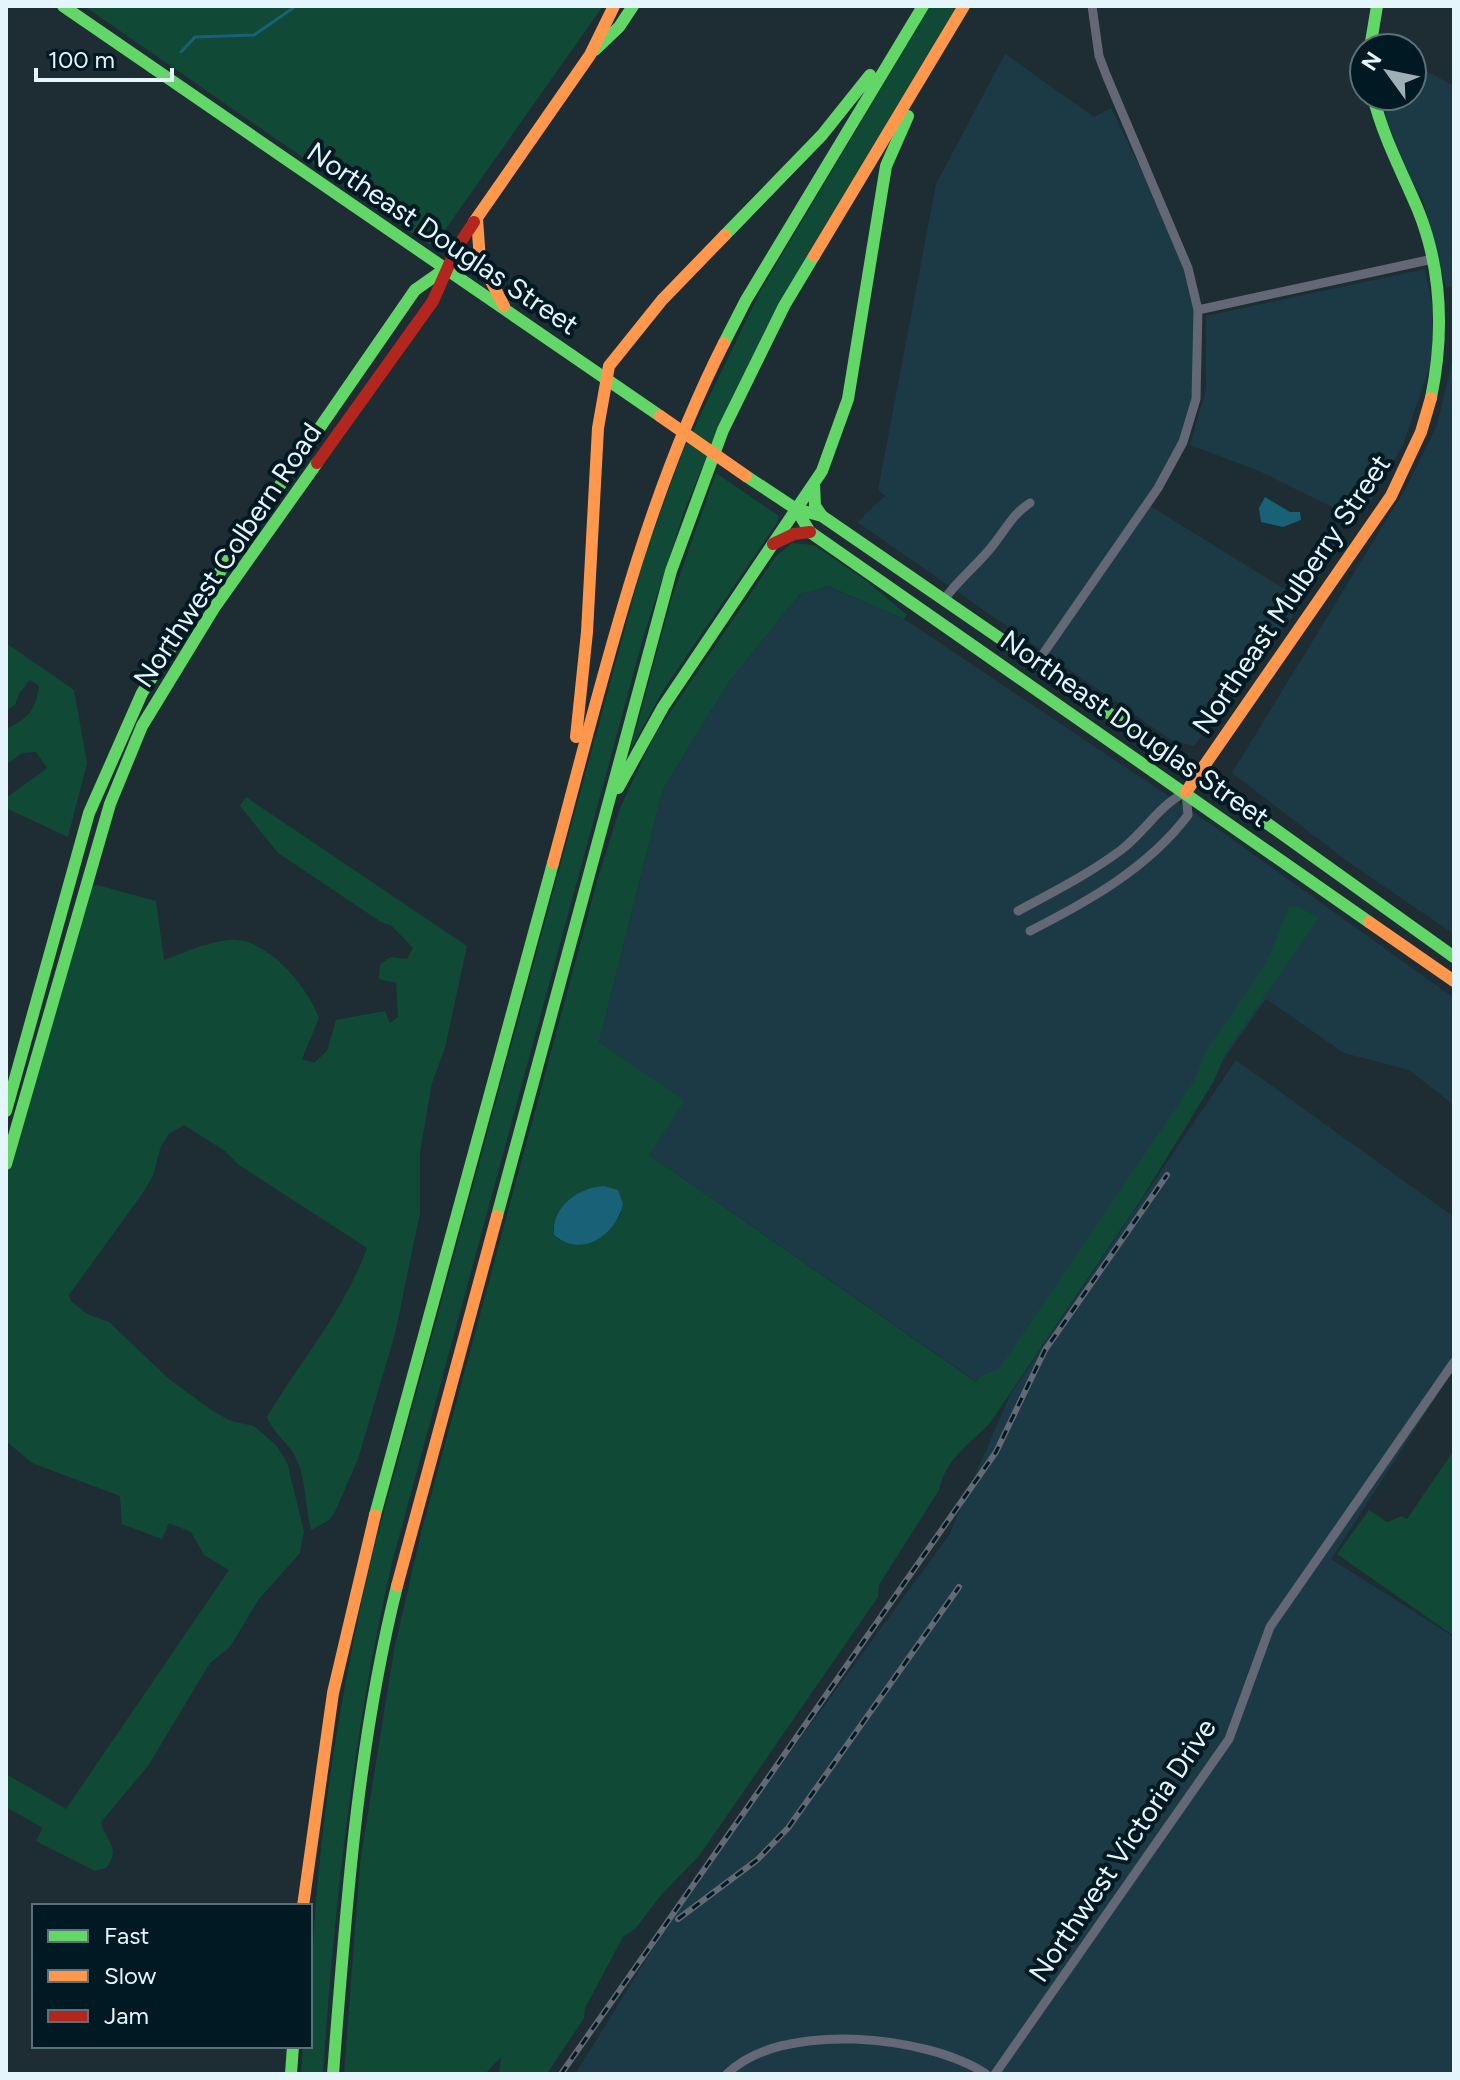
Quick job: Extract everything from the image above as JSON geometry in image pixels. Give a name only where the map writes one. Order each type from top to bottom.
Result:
[{"type":"main road","name":"Northeast Douglas Street","points":[[63,6],[746,476],[796,509],[822,516],[1198,775],[1454,957]]},
{"type":"main road","points":[[590,55],[614,6]]},
{"type":"main road","points":[[590,55],[619,27],[633,6]]},
{"type":"main road","points":[[569,793],[587,632],[598,428],[606,378],[615,355],[640,324],[822,135],[922,6]]},
{"type":"main road","points":[[303,1904],[319,1772],[357,1582],[569,793],[636,557],[702,387],[746,300],[922,6]]},
{"type":"main road","points":[[333,2074],[349,1865],[378,1669],[417,1500],[671,571],[723,430],[784,306],[964,6]]},
{"type":"main road","points":[[1373,32],[1377,6]]},
{"type":"main road","name":"Northwest Colbern Road","points":[[6,1164],[110,804],[142,726],[214,608],[433,301],[445,269],[590,55]]},
{"type":"main road","points":[[594,849],[623,778],[648,731],[815,482],[833,444],[848,399],[866,265],[886,166],[934,57]]},
{"type":"main road","name":"Northeast Mulberry Street","points":[[1186,792],[1391,496],[1410,463],[1427,415],[1442,341],[1433,259],[1413,196],[1379,128],[1376,112]]},
{"type":"main road","points":[[477,219],[475,233],[480,260],[505,309]]},
{"type":"main road","name":"Northwest Colbern Road","points":[[6,1111],[89,813],[142,693],[221,570],[415,290],[445,269]]},
{"type":"main road","points":[[815,482],[815,506],[822,516]]},
{"type":"main road","name":"Northeast Douglas Street","points":[[796,509],[810,532],[1454,981]]},
{"type":"main road","points":[[772,545],[794,534],[810,532]]},
{"type":"main road","points":[[142,693],[156,700]]},
{"type":"main road","points":[[291,2074],[293,2048]]},
{"type":"street","points":[[1036,664],[1158,488],[1183,442],[1196,399],[1200,350],[1198,310],[1188,268],[1103,67],[1092,6]]},
{"type":"street","points":[[1198,310],[1433,259]]},
{"type":"street","points":[[943,601],[959,578],[989,550],[1014,515],[1030,503]]},
{"type":"street","points":[[1018,911],[1120,851],[1141,833],[1168,801],[1186,792],[1188,815],[1164,845],[1145,862],[1030,931]]},
{"type":"street","name":"Northwest Victoria Drive","points":[[995,2074],[1229,1739],[1270,1627],[1454,1362]]},
{"type":"street","points":[[727,2074],[740,2062],[764,2049],[824,2041],[924,2048],[953,2056],[986,2074]]},
{"type":"shaded area","points":[[1005,54],[1094,117],[1111,108],[1174,237],[1198,310],[1196,396],[1186,444],[1147,504],[1304,601],[1194,746],[1171,740],[857,522],[885,496],[878,490],[936,184]]},
{"type":"shaded area","points":[[1428,72],[1454,86],[1454,286],[1446,288],[1423,201],[1401,159],[1385,114],[1428,112]]},
{"type":"shaded area","points":[[1425,269],[1432,305],[1432,360],[1403,445],[1365,511],[1344,513],[1259,471],[1190,445],[1206,389],[1206,316]]},
{"type":"shaded area","points":[[1454,354],[1454,934],[1351,864],[1232,773],[1406,488],[1437,425]]},
{"type":"shaded area","points":[[827,586],[904,619],[1218,829],[1454,998],[1454,1105],[1409,1070],[1344,1053],[1266,999],[990,1391],[649,1155],[684,1101],[599,1042],[663,789],[729,682],[800,594]]},
{"type":"shaded area","points":[[1236,1060],[1454,1217],[1454,1369],[1331,1559],[1454,1637],[1454,2074],[575,2074],[688,1892],[949,1535],[1010,1395]]},
{"type":"green space","points":[[84,6],[603,6],[435,244],[428,244]]},
{"type":"green space","points":[[930,6],[958,6],[718,429],[685,509],[643,638],[392,1563],[366,1690],[347,1817],[323,2074],[301,2074],[303,2048],[312,2048],[314,1921],[327,1797],[347,1674],[373,1552],[645,555],[683,451],[760,292]]},
{"type":"green space","points":[[716,473],[779,516],[777,523],[662,692],[630,751],[672,597]]},
{"type":"green space","points":[[792,543],[814,545],[864,579],[907,615],[904,619],[828,586],[800,594],[729,682],[663,789],[599,1042],[685,1101],[649,1155],[976,1382],[982,1375],[999,1369],[1194,1081],[1206,1051],[1266,963],[1289,906],[1297,906],[1319,918],[1226,1052],[1214,1081],[1142,1198],[990,1423],[947,1469],[939,1490],[879,1585],[878,1597],[699,1856],[661,1895],[635,1929],[623,1937],[585,2008],[584,2018],[547,2074],[499,2074],[501,2057],[485,2074],[344,2074],[360,1863],[394,1650],[421,1533],[598,878],[620,808],[654,736],[776,556]],"holes":[[[622,1212],[603,1235],[589,1240],[559,1240],[554,1235],[553,1227]]]},
{"type":"green space","points":[[6,643],[74,690],[87,763],[68,837],[6,808],[6,798],[47,768],[36,752],[22,753],[6,765],[6,729],[29,713],[36,702],[39,686],[30,680],[20,692],[15,705],[6,711]]},
{"type":"green space","points":[[246,797],[467,946],[445,1048],[432,1083],[420,1152],[420,1213],[395,1334],[358,1459],[328,1521],[311,1530],[297,1460],[267,1417],[334,1314],[367,1248],[239,1165],[225,1151],[184,1125],[169,1134],[161,1146],[153,1176],[142,1194],[69,1295],[71,1301],[87,1314],[109,1322],[169,1379],[213,1411],[231,1421],[254,1426],[276,1445],[287,1462],[304,1531],[300,1553],[259,1599],[230,1647],[210,1663],[148,1766],[101,1822],[113,1855],[106,1868],[95,1871],[36,1841],[43,1828],[6,1807],[6,1774],[66,1809],[229,1570],[204,1555],[191,1532],[169,1523],[162,1539],[122,1524],[120,1496],[32,1463],[6,1441],[6,1178],[87,899],[92,887],[97,885],[156,901],[164,960],[205,945],[230,940],[244,941],[272,955],[306,992],[319,1018],[302,1059],[314,1063],[327,1051],[336,1020],[385,1011],[390,1023],[398,1017],[396,983],[379,979],[380,965],[390,957],[407,959],[413,948],[392,926],[381,922],[278,853],[240,806]]},
{"type":"green space","points":[[1454,1450],[1454,1636],[1337,1554],[1369,1510],[1387,1522],[1402,1516],[1407,1519]]},
{"type":"water","points":[[1265,497],[1290,512],[1300,512],[1301,520],[1283,527],[1261,522],[1259,508]]},
{"type":"water","points":[[604,1186],[618,1190],[623,1204],[605,1234],[586,1244],[576,1245],[554,1235],[557,1216],[568,1200],[585,1190]]},
{"type":"waterway","points":[[181,52],[195,37],[254,35],[296,6]]},
{"type":"railway","points":[[561,2074],[996,1452],[1045,1350],[1167,1175]]},
{"type":"railway","points":[[678,1919],[757,1860],[788,1828],[959,1587]]},
{"type":"traffic: fast","points":[[63,6],[660,416]]},
{"type":"traffic: fast","points":[[595,50],[619,27],[633,6]]},
{"type":"traffic: fast","points":[[724,343],[746,300],[923,6]]},
{"type":"traffic: fast","points":[[1373,32],[1377,6]]},
{"type":"traffic: fast","points":[[725,235],[822,135],[870,75]]},
{"type":"traffic: fast","points":[[1377,112],[1418,210],[1437,280],[1438,350],[1431,398]]},
{"type":"traffic: fast","points":[[618,788],[663,707],[822,471],[848,399],[886,166],[908,116]]},
{"type":"traffic: fast","points":[[497,1216],[671,571],[723,430],[784,306],[814,256]]},
{"type":"traffic: fast","points":[[6,1111],[89,813],[142,693],[213,582],[415,290],[445,269]]},
{"type":"traffic: fast","points":[[6,1164],[110,804],[142,726],[214,608],[317,463]]},
{"type":"traffic: fast","points":[[746,476],[796,509],[822,516],[1219,789],[1454,957]]},
{"type":"traffic: fast","points":[[814,484],[815,506],[822,516]]},
{"type":"traffic: fast","points":[[796,509],[810,532],[1369,922]]},
{"type":"traffic: fast","points":[[375,1515],[553,863]]},
{"type":"traffic: fast","points":[[333,2074],[355,1828],[372,1707],[397,1586]]},
{"type":"traffic: fast","points":[[291,2074],[293,2048]]},
{"type":"traffic: slow","points":[[474,222],[590,55],[614,6]]},
{"type":"traffic: slow","points":[[814,256],[964,6]]},
{"type":"traffic: slow","points":[[477,219],[480,260],[504,306]]},
{"type":"traffic: slow","points":[[576,737],[587,632],[598,428],[609,366],[662,300],[725,235]]},
{"type":"traffic: slow","points":[[553,863],[606,664],[646,533],[695,405],[724,343]]},
{"type":"traffic: slow","points":[[1186,792],[1391,496],[1421,432],[1431,398]]},
{"type":"traffic: slow","points":[[660,416],[746,476]]},
{"type":"traffic: slow","points":[[1369,922],[1454,981]]},
{"type":"traffic: slow","points":[[397,1586],[497,1216]]},
{"type":"traffic: slow","points":[[303,1904],[333,1693],[375,1515]]},
{"type":"traffic: jam","points":[[317,463],[433,301],[456,249],[474,222]]},
{"type":"traffic: jam","points":[[773,544],[794,534],[810,532]]}]
